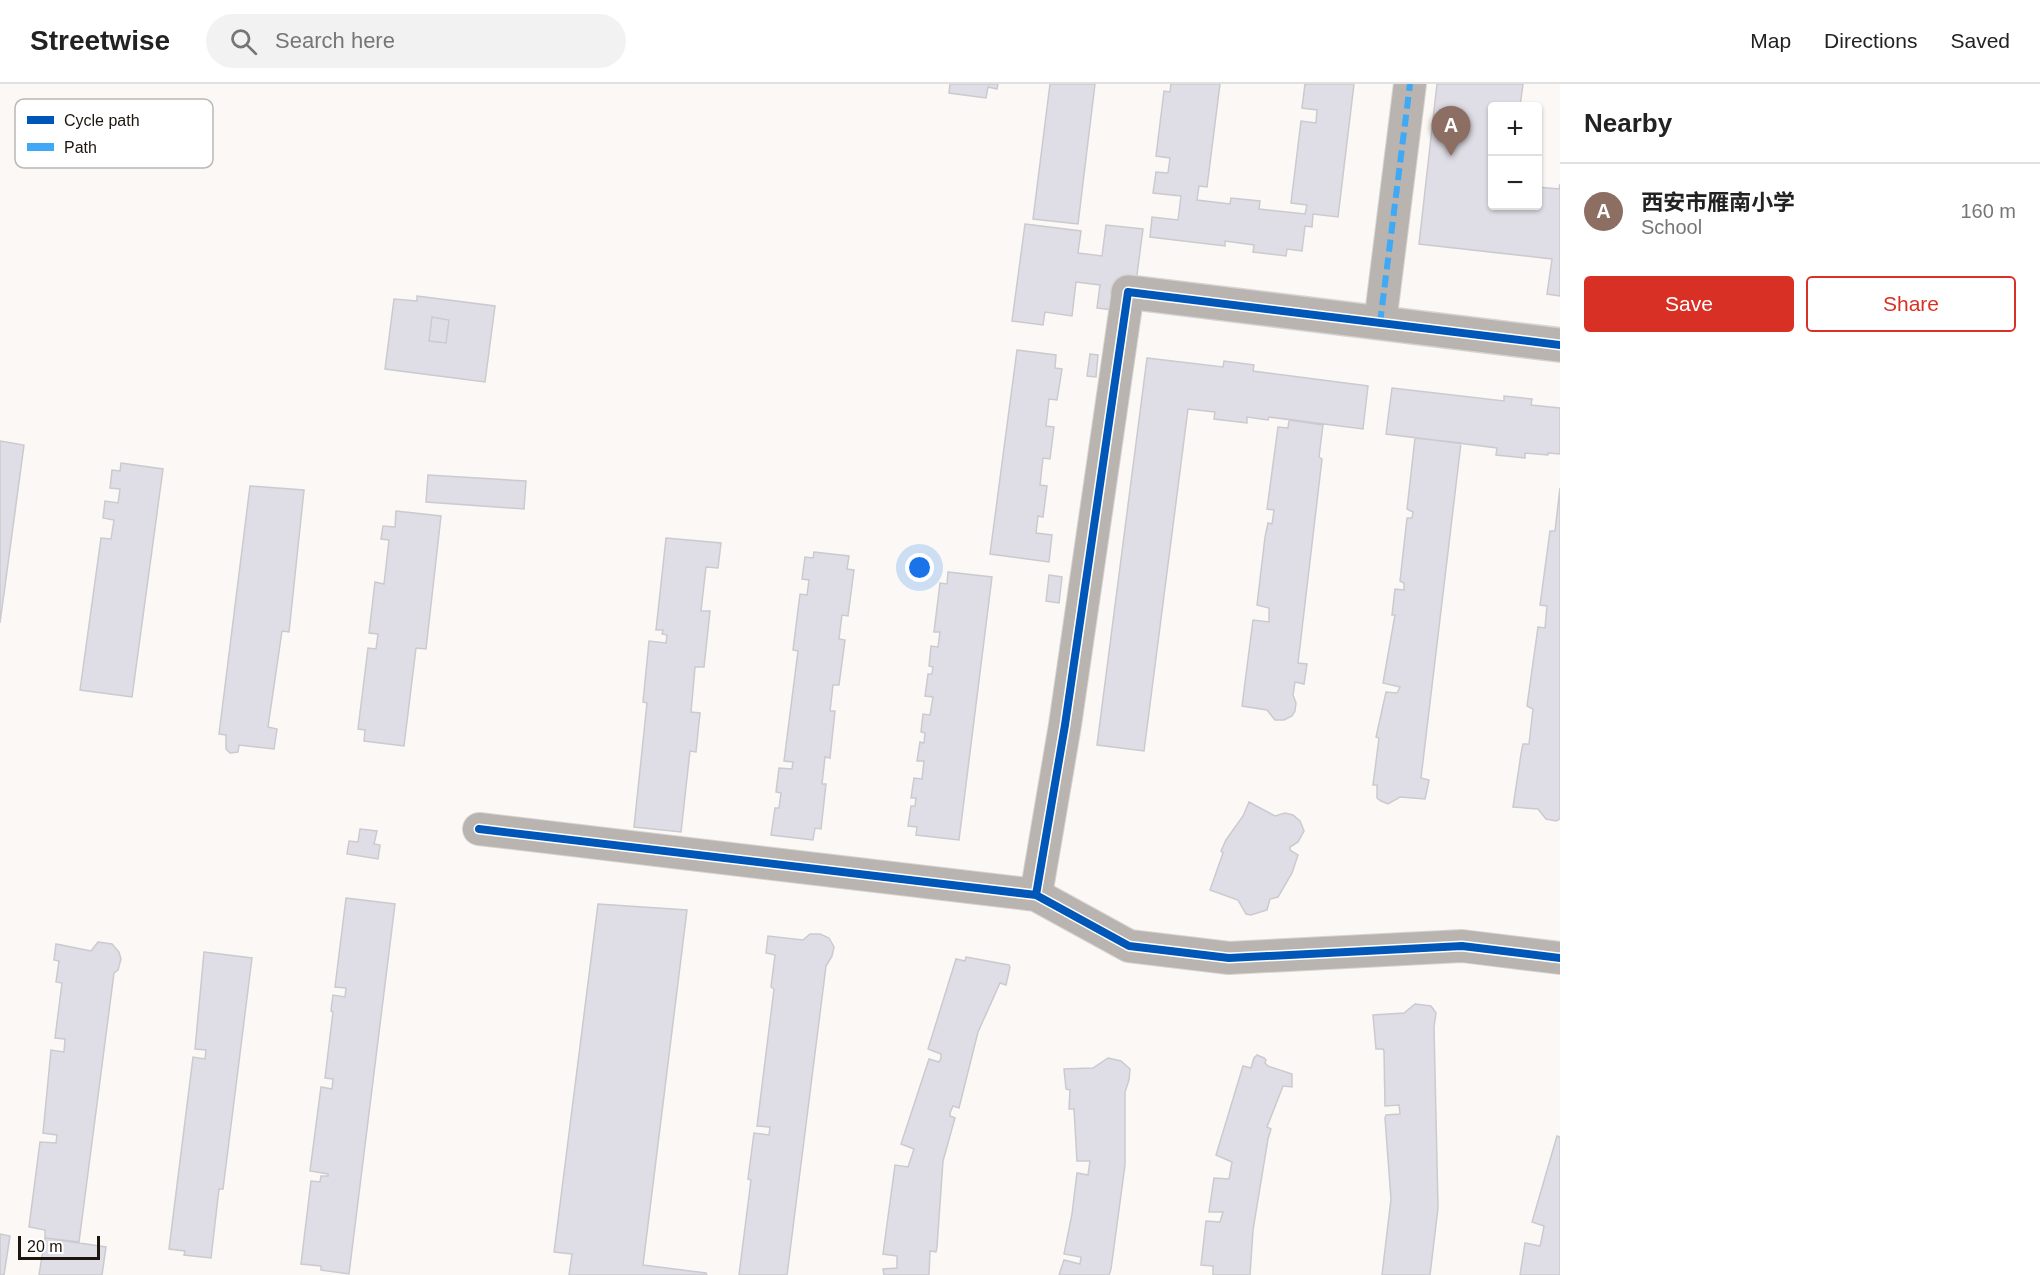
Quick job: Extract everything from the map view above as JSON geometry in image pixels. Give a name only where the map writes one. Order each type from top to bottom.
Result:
[{"type":"street","points":[[1380,323],[1410,84]]},
{"type":"street","points":[[1036,896],[1065,724],[1128,292],[1560,345]]},
{"type":"street","points":[[479,829],[1036,896],[1129,946],[1229,958],[1462,946],[1560,958]]},
{"type":"building","points":[[950,84],[998,84],[997,89],[988,87],[986,98],[949,93]]},
{"type":"building","points":[[1050,84],[1095,84],[1078,224],[1033,219]]},
{"type":"building","points":[[1171,84],[1220,84],[1207,187],[1199,186],[1197,200],[1230,204],[1231,198],[1260,201],[1259,209],[1305,214],[1307,205],[1291,203],[1301,121],[1316,123],[1317,110],[1302,108],[1305,84],[1354,84],[1338,217],[1313,214],[1312,227],[1305,226],[1302,251],[1287,249],[1286,256],[1253,252],[1254,245],[1225,241],[1225,246],[1150,237],[1152,217],[1178,220],[1181,196],[1153,193],[1156,172],[1168,173],[1170,158],[1156,156],[1164,91],[1170,92]]},
{"type":"building","points":[[1437,84],[1523,84],[1521,102],[1488,102],[1488,210],[1542,210],[1542,187],[1559,189],[1560,184],[1560,296],[1547,294],[1552,259],[1419,244]]},
{"type":"building","points":[[1025,224],[1081,231],[1078,253],[1102,256],[1106,225],[1143,229],[1132,312],[1097,308],[1100,285],[1076,282],[1072,316],[1045,312],[1043,325],[1012,321]]},
{"type":"building","points":[[417,296],[495,306],[485,382],[385,369],[394,299],[417,301]],"holes":[[[432,317],[449,320],[446,343],[429,341]]]},
{"type":"building","points":[[432,317],[449,320],[446,343],[429,341]]},
{"type":"building","points":[[1017,350],[1056,355],[1055,368],[1062,369],[1057,400],[1049,399],[1046,426],[1054,427],[1050,459],[1043,458],[1040,485],[1047,486],[1043,517],[1038,516],[1036,533],[1052,535],[1049,562],[990,554]]},
{"type":"building","points":[[1090,354],[1098,355],[1096,377],[1087,376]]},
{"type":"building","points":[[1147,358],[1223,367],[1224,361],[1254,365],[1253,371],[1368,386],[1363,429],[1269,417],[1268,420],[1247,417],[1247,423],[1214,419],[1215,412],[1188,409],[1144,751],[1097,745]]},
{"type":"building","points":[[1392,388],[1504,401],[1504,396],[1532,399],[1531,405],[1560,408],[1560,454],[1525,453],[1525,458],[1496,455],[1497,448],[1386,434]]},
{"type":"building","points":[[1289,420],[1323,425],[1319,457],[1322,459],[1298,663],[1307,664],[1304,684],[1295,682],[1293,695],[1296,703],[1292,716],[1284,720],[1275,720],[1267,710],[1242,706],[1253,620],[1269,622],[1269,608],[1257,605],[1265,537],[1268,523],[1272,524],[1274,510],[1267,509],[1278,427],[1288,428]]},
{"type":"building","points":[[1415,438],[1461,443],[1421,778],[1429,780],[1427,790],[1425,799],[1400,797],[1388,804],[1377,798],[1377,785],[1373,785],[1379,738],[1376,737],[1386,692],[1397,693],[1400,687],[1383,683],[1395,615],[1392,615],[1395,589],[1404,590],[1404,583],[1400,581],[1407,518],[1412,518],[1413,512],[1407,509]]},
{"type":"building","points":[[0,441],[24,445],[0,623]]},
{"type":"building","points":[[121,463],[163,469],[132,697],[80,690],[101,538],[111,539],[114,520],[103,518],[105,501],[118,503],[120,489],[110,488],[112,470],[120,471]]},
{"type":"building","points":[[428,475],[526,481],[524,509],[426,502]]},
{"type":"building","points":[[250,486],[304,490],[289,632],[282,631],[268,727],[277,729],[274,749],[239,745],[238,752],[230,753],[226,749],[226,735],[219,734]]},
{"type":"building","points":[[1560,488],[1560,819],[1556,821],[1546,819],[1538,809],[1513,807],[1523,744],[1529,744],[1533,709],[1527,706],[1538,627],[1545,628],[1547,606],[1540,605],[1550,531],[1555,531]]},
{"type":"building","points":[[396,511],[441,516],[426,649],[416,648],[404,746],[364,741],[365,730],[358,729],[368,648],[376,649],[378,634],[369,633],[375,582],[384,584],[389,540],[381,539],[383,526],[395,527]]},
{"type":"building","points":[[666,538],[721,543],[718,568],[706,567],[701,611],[710,611],[704,667],[695,667],[691,712],[700,713],[696,752],[690,751],[681,832],[634,827],[647,703],[643,702],[649,641],[666,643],[667,635],[662,634],[663,630],[656,630]]},
{"type":"building","points":[[814,552],[849,556],[847,569],[854,570],[848,616],[842,615],[839,639],[845,640],[839,685],[833,685],[830,711],[835,711],[830,758],[825,757],[822,784],[826,784],[821,829],[815,828],[813,840],[771,835],[775,808],[779,808],[781,793],[776,792],[779,768],[792,769],[793,762],[784,761],[798,651],[793,650],[800,594],[807,595],[809,580],[802,579],[805,557],[813,558]]},
{"type":"building","points":[[948,572],[992,577],[959,840],[916,835],[917,827],[908,826],[911,806],[915,806],[916,798],[911,798],[914,778],[922,779],[924,761],[917,761],[920,742],[924,743],[925,733],[921,732],[923,714],[930,715],[933,697],[925,696],[928,674],[932,674],[933,667],[929,666],[931,646],[938,647],[940,632],[934,632],[940,583],[947,584]]},
{"type":"building","points":[[1049,575],[1062,577],[1059,603],[1046,601]]},
{"type":"building","points":[[1249,802],[1275,816],[1285,813],[1293,815],[1300,821],[1304,831],[1298,842],[1290,847],[1290,850],[1298,855],[1292,873],[1278,897],[1270,899],[1267,910],[1251,915],[1246,914],[1238,900],[1210,890],[1223,853],[1221,851]]},
{"type":"building","points":[[360,829],[377,831],[374,844],[380,845],[378,859],[347,854],[349,841],[358,842]]},
{"type":"building","points":[[346,898],[395,904],[349,1274],[321,1270],[321,1266],[301,1264],[311,1181],[320,1182],[321,1176],[328,1176],[328,1174],[310,1171],[321,1087],[332,1089],[333,1079],[325,1078],[333,995],[345,997],[346,988],[335,987]]},
{"type":"building","points":[[598,904],[687,910],[643,1265],[706,1273],[707,1275],[569,1275],[572,1254],[554,1252]]},
{"type":"building","points":[[810,934],[820,934],[829,938],[834,947],[826,966],[787,1275],[739,1275],[751,1180],[748,1179],[754,1133],[769,1135],[770,1127],[757,1126],[774,989],[771,987],[775,955],[766,953],[768,936],[803,940]]},
{"type":"building","points":[[98,942],[112,944],[119,952],[121,959],[118,970],[114,973],[79,1242],[45,1238],[45,1230],[29,1227],[40,1142],[56,1143],[57,1135],[43,1133],[51,1050],[64,1052],[65,1039],[55,1038],[62,983],[56,982],[59,961],[54,960],[56,944],[91,951]]},
{"type":"building","points":[[204,952],[252,958],[223,1189],[219,1189],[211,1258],[184,1255],[185,1251],[169,1249],[193,1057],[205,1059],[206,1050],[195,1049]]},
{"type":"building","points":[[966,957],[1009,965],[1006,985],[1000,983],[978,1032],[959,1108],[953,1106],[950,1113],[950,1116],[955,1118],[943,1161],[937,1247],[936,1252],[930,1251],[929,1275],[884,1275],[883,1269],[897,1268],[897,1256],[883,1254],[895,1165],[908,1167],[914,1149],[901,1144],[929,1059],[939,1062],[941,1058],[941,1054],[928,1049],[956,959],[965,961]]},
{"type":"building","points":[[1415,1004],[1431,1006],[1436,1013],[1434,1027],[1438,1208],[1430,1275],[1382,1275],[1391,1199],[1385,1118],[1386,1115],[1400,1114],[1399,1105],[1385,1106],[1384,1051],[1376,1049],[1373,1015],[1404,1013]]},
{"type":"building","points":[[1257,1055],[1266,1060],[1265,1063],[1268,1066],[1292,1074],[1292,1087],[1283,1086],[1267,1127],[1271,1129],[1253,1230],[1250,1275],[1213,1275],[1213,1266],[1201,1265],[1206,1221],[1220,1222],[1223,1212],[1209,1212],[1214,1178],[1229,1179],[1232,1162],[1216,1155],[1243,1066],[1251,1068]]},
{"type":"building","points":[[1108,1058],[1121,1061],[1130,1069],[1125,1092],[1125,1165],[1111,1269],[1109,1275],[1059,1275],[1064,1260],[1080,1264],[1081,1257],[1064,1254],[1077,1173],[1088,1175],[1090,1161],[1077,1161],[1074,1109],[1069,1109],[1070,1090],[1066,1089],[1064,1069],[1093,1068]]},
{"type":"building","points":[[1557,1136],[1560,1137],[1560,1275],[1520,1275],[1525,1243],[1540,1246],[1544,1226],[1532,1222]]},
{"type":"building","points":[[0,1234],[10,1236],[4,1275],[0,1275]]},
{"type":"building","points":[[45,1238],[106,1247],[102,1275],[39,1275]]},
{"type":"marked path","points":[[1380,323],[1410,84]]},
{"type":"cycle path","points":[[1036,895],[1065,725],[1128,292],[1560,345]]},
{"type":"cycle path","points":[[479,829],[1036,895],[1129,946],[1229,958],[1462,946],[1560,958]]},
{"type":"place","name":"西安市雁南小学","points":[[1451,156]]}]
